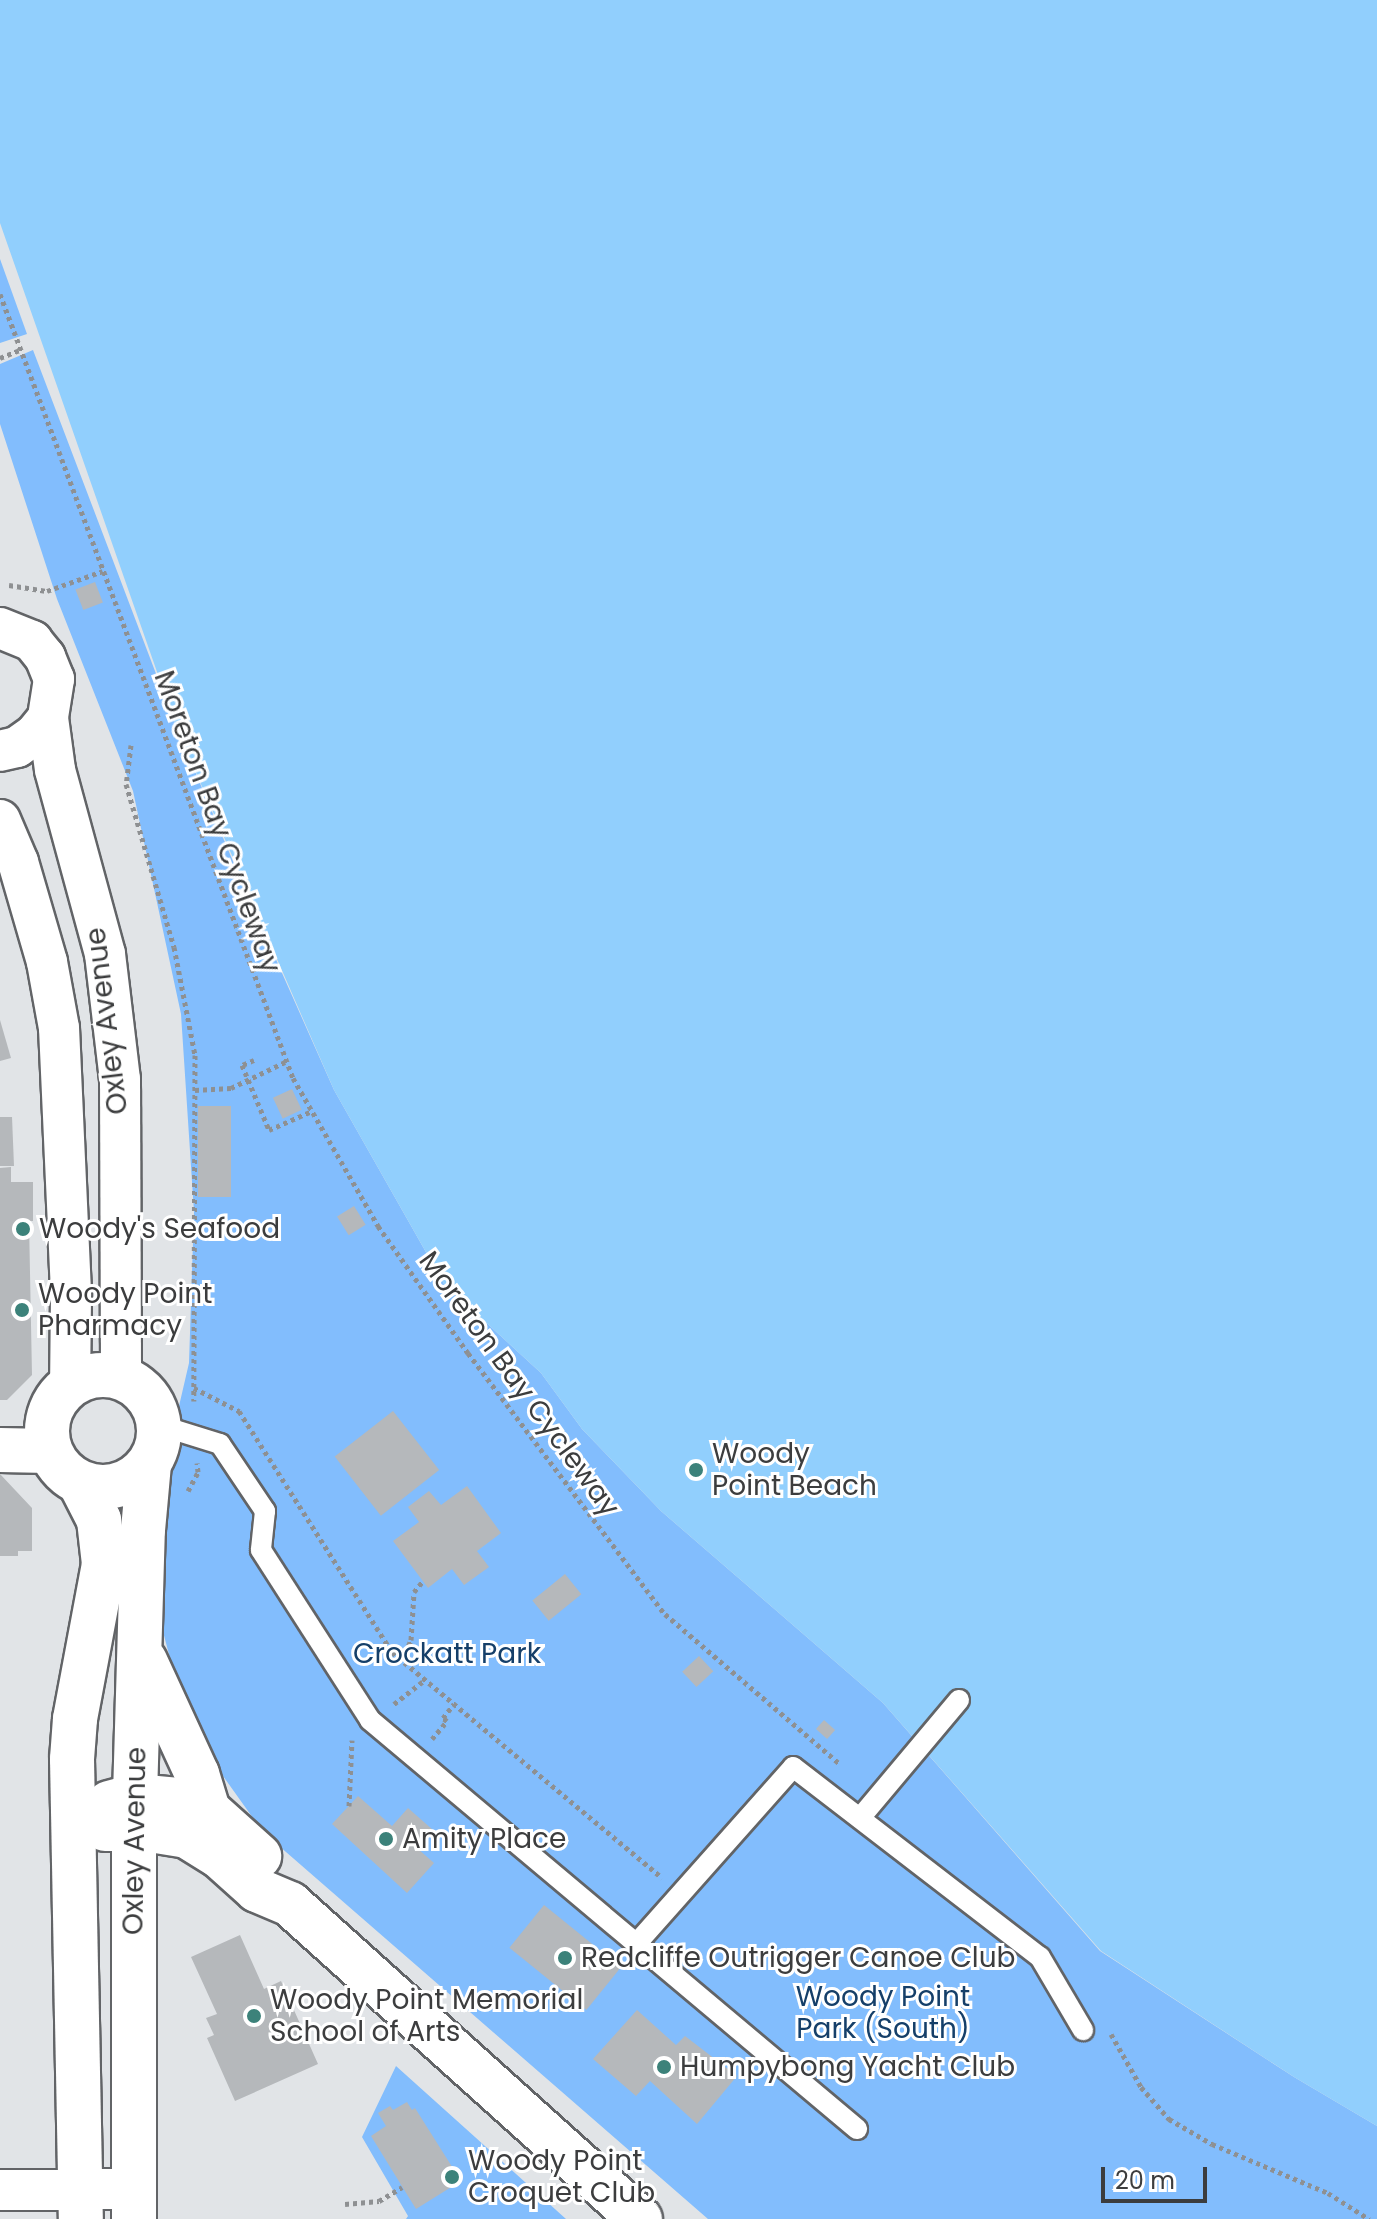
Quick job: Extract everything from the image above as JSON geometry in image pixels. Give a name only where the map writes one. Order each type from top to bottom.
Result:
[{"type":"street","points":[[5,589],[6,629]]},
{"type":"street","name":"Oxley Avenue","points":[[6,629],[32,641],[45,657],[54,679],[48,718],[55,770],[105,954],[120,1079],[121,1378]]},
{"type":"street","points":[[0,751],[17,747],[34,735],[48,718]]},
{"type":"street","name":"Oxley Avenue","points":[[0,820],[18,862],[47,962],[59,1028],[71,1296],[56,1418]]},
{"type":"street","points":[[0,1450],[56,1418],[95,1376],[121,1378],[147,1396],[167,1430],[135,1477],[118,1486],[99,1488],[80,1483],[67,1475],[56,1418]]},
{"type":"street","points":[[0,1427],[56,1418]]},
{"type":"street","name":"Oxley Avenue","points":[[134,2204],[138,1643],[167,1430]]},
{"type":"street","name":"Oxley Avenue","points":[[80,1483],[99,1520],[104,1564],[75,1719],[81,2204]]},
{"type":"street","points":[[138,1643],[158,1696],[197,1774],[208,1810]]},
{"type":"street","points":[[74,1820],[135,1812],[169,1797],[208,1810],[274,1871],[290,1904]]},
{"type":"street","points":[[135,1812],[187,1836],[218,1855],[257,1890],[290,1904],[640,2219]]},
{"type":"street","points":[[0,2190],[81,2204],[134,2204]]},
{"type":"lane","points":[[167,1430],[220,1444],[265,1511],[261,1550],[370,1720],[857,2129]]},
{"type":"lane","points":[[860,1818],[877,1794],[959,1700]]},
{"type":"lane","points":[[637,1943],[793,1767],[1040,1957],[1083,2030]]},
{"type":"path","name":"Moreton Bay Cycleway","points":[[0,294],[285,1062],[378,1226],[468,1353],[665,1614],[760,1698],[877,1794]]},
{"type":"path","points":[[0,358],[22,349]]},
{"type":"path","points":[[5,589],[47,591],[103,571]]},
{"type":"path","points":[[131,745],[126,784],[174,947],[195,1055],[194,1388],[167,1430]]},
{"type":"path","points":[[254,1060],[242,1065],[269,1130],[312,1111]]},
{"type":"path","points":[[195,1090],[231,1088],[285,1062]]},
{"type":"path","points":[[194,1388],[239,1411],[392,1652],[681,1893]]},
{"type":"path","points":[[402,1660],[411,1640],[414,1592],[423,1581]]},
{"type":"path","points":[[415,1759],[447,1721],[443,1718],[454,1704]]},
{"type":"path","points":[[1105,2022],[1141,2087],[1169,2119],[1212,2144],[1328,2193],[1369,2219]]},
{"type":"path","points":[[345,2204],[379,2201],[402,2187]]},
{"type":"green space","points":[[0,259],[27,334],[0,343]]},
{"type":"green space","name":"Crockatt Park","points":[[33,350],[177,729],[246,892],[334,1090],[444,1284],[541,1373],[582,1429],[661,1511],[883,1703],[1100,1951],[1294,2077],[1377,2126],[1377,2219],[708,2219],[263,1832],[188,1727],[161,1624],[163,1475],[189,1363],[194,1212],[181,1014],[133,791],[57,599],[0,424],[0,364]]},
{"type":"green space","name":"Woody Point Croquet Club","points":[[396,2066],[566,2219],[406,2219],[408,2216],[362,2137]]},
{"type":"shaded area","points":[[0,0],[1377,0],[1377,2126],[1294,2077],[1101,1951],[883,1703],[661,1511],[582,1429],[541,1373],[444,1284],[334,1090],[177,729],[0,223]]},
{"type":"building","points":[[95,582],[103,603],[83,610],[75,590]]},
{"type":"building","points":[[0,1020],[11,1058],[0,1061]]},
{"type":"building","points":[[292,1089],[302,1110],[283,1119],[273,1098]]},
{"type":"building","points":[[198,1106],[231,1106],[231,1197],[198,1197]]},
{"type":"building","points":[[0,1117],[12,1117],[14,1166],[0,1166]]},
{"type":"building","points":[[11,1167],[11,1182],[33,1182],[33,1221],[29,1221],[32,1375],[7,1400],[0,1400],[0,1168]]},
{"type":"building","points":[[354,1206],[366,1225],[349,1235],[337,1217]]},
{"type":"building","points":[[393,1411],[439,1470],[381,1516],[335,1457]]},
{"type":"building","points":[[0,1474],[32,1508],[32,1551],[18,1551],[18,1556],[0,1556]]},
{"type":"building","points":[[467,1486],[501,1533],[477,1551],[489,1567],[464,1585],[452,1569],[428,1588],[393,1541],[419,1522],[408,1507],[429,1491],[441,1505]]},
{"type":"building","points":[[565,1574],[581,1594],[549,1621],[532,1600]]},
{"type":"building","points":[[699,1656],[713,1671],[697,1687],[682,1672]]},
{"type":"building","points":[[824,1720],[835,1730],[827,1739],[816,1729]]},
{"type":"building","name":"Amity Place","points":[[358,1796],[392,1826],[408,1808],[433,1830],[417,1848],[434,1863],[407,1893],[332,1824]]},
{"type":"building","name":"Redcliffe Outrigger Canoe Club","points":[[544,1905],[621,1967],[586,2010],[509,1948]]},
{"type":"building","name":"Woody Point Memorial School of Arts","points":[[240,1935],[264,1989],[281,1981],[318,2064],[235,2101],[207,2038],[214,2035],[206,2018],[217,2014],[191,1957]]},
{"type":"building","name":"Humpybong Yacht Club","points":[[637,2010],[676,2045],[685,2036],[737,2076],[697,2124],[650,2081],[636,2096],[593,2059]]},
{"type":"building","points":[[407,2102],[412,2110],[415,2108],[461,2181],[416,2209],[371,2136],[386,2126],[378,2113],[390,2106],[393,2110]]},
{"type":"place","name":"Woody's Seafood","points":[[23,1229]]},
{"type":"place","name":"Woody Point Pharmacy","points":[[22,1310]]},
{"type":"place","name":"Woody Point Beach","points":[[696,1470]]},
{"type":"place","name":"Amity Place","points":[[386,1839]]},
{"type":"place","name":"Redcliffe Outrigger Canoe Club","points":[[565,1958]]},
{"type":"place","name":"Woody Point Memorial School of Arts","points":[[254,2016]]},
{"type":"place","name":"Humpybong Yacht Club","points":[[664,2067]]},
{"type":"place","name":"Woody Point Croquet Club","points":[[452,2177]]},
{"type":"park label","name":"Woody Point Park (South)","points":[[883,2013]]}]
